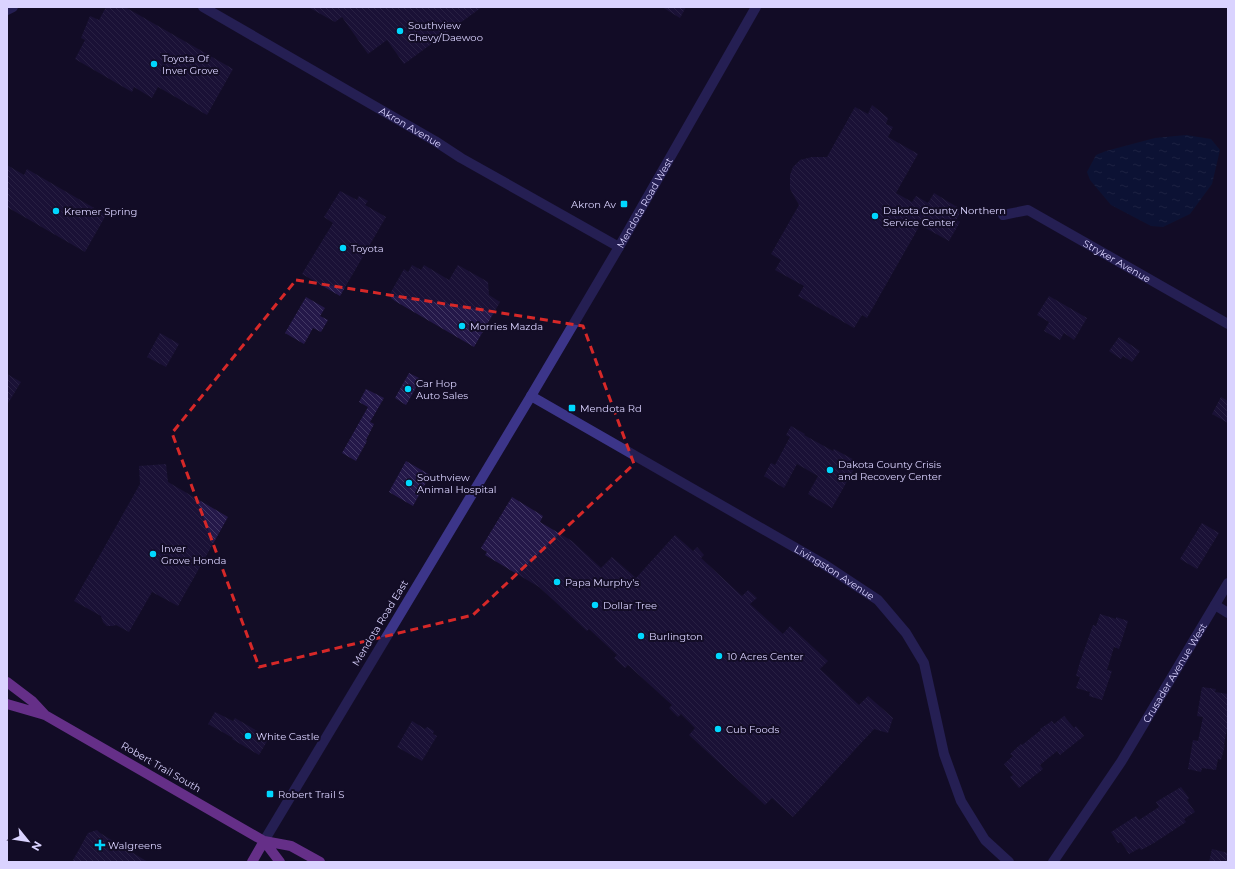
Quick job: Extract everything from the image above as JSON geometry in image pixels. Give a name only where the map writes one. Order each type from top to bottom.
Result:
[{"type":"main road","name":"Robert Trail South","points":[[7,682],[32,701],[45,715]]},
{"type":"main road","name":"Robert Trail South","points":[[7,704],[45,715],[264,841]]},
{"type":"main road","name":"Mendota Road East","points":[[252,862],[264,841]]},
{"type":"main road","points":[[264,841],[280,862]]},
{"type":"main road","points":[[264,841],[291,846],[320,862]]},
{"type":"street","points":[[7,10],[13,7]]},
{"type":"street","name":"Akron Avenue","points":[[203,7],[435,141],[461,158],[619,247]]},
{"type":"street","name":"Mendota Road West","points":[[531,396],[619,247],[756,7]]},
{"type":"street","name":"Stryker Avenue","points":[[1003,215],[1028,210],[1228,324]]},
{"type":"street","name":"Mendota Road East","points":[[264,841],[531,396]]},
{"type":"street","name":"Livingston Avenue","points":[[531,396],[822,563],[878,600],[906,633],[924,663],[944,754],[961,801],[985,840],[1009,862]]},
{"type":"street","name":"Crusader Avenue West","points":[[1053,862],[1121,762],[1228,583]]},
{"type":"street","points":[[1215,605],[1228,613]]},
{"type":"highlighted area","points":[[296,280],[583,326],[634,464],[473,615],[259,667],[172,433]]},
{"type":"water","points":[[1186,135],[1211,139],[1220,150],[1212,184],[1190,214],[1163,227],[1151,226],[1111,205],[1090,180],[1087,172],[1096,155],[1155,138]]},
{"type":"building","name":"Toyota Of Inver Grove","points":[[106,7],[125,7],[233,69],[207,115],[158,87],[152,98],[134,87],[132,92],[75,59],[85,40],[81,38],[90,16],[99,20]]},
{"type":"building","name":"Southview Chevy/Daewoo","points":[[308,7],[482,7],[404,64],[387,40],[368,54],[342,17],[335,22]]},
{"type":"building","points":[[662,7],[686,7],[680,18]]},
{"type":"building","name":"Dakota County Northern Service Center","points":[[872,105],[888,118],[886,124],[893,127],[888,137],[918,154],[896,193],[912,202],[916,196],[928,203],[934,193],[962,210],[956,220],[960,222],[949,241],[920,225],[867,318],[862,315],[854,328],[798,296],[804,286],[775,270],[781,260],[771,254],[799,205],[790,189],[790,175],[793,167],[800,160],[812,157],[827,157],[855,107],[868,114]]},
{"type":"building","name":"Kremer Spring","points":[[7,165],[24,175],[27,169],[106,215],[85,252],[7,207]]},
{"type":"building","name":"Toyota","points":[[340,191],[357,200],[359,196],[368,201],[365,205],[386,217],[340,296],[302,274],[333,223],[324,217]]},
{"type":"building","name":"Morries Mazda","points":[[412,265],[421,270],[424,265],[449,280],[458,265],[488,282],[489,295],[500,302],[474,347],[391,298],[391,292],[404,269],[408,272]]},
{"type":"building","points":[[1049,296],[1087,318],[1074,340],[1064,333],[1060,340],[1044,331],[1049,322],[1037,315]]},
{"type":"building","points":[[306,297],[325,308],[320,316],[328,320],[321,332],[313,328],[304,344],[285,333]]},
{"type":"building","points":[[160,333],[179,344],[166,367],[147,357]]},
{"type":"building","points":[[1119,337],[1140,351],[1132,362],[1123,356],[1121,359],[1109,351]]},
{"type":"building","name":"Car Hop Auto Sales","points":[[409,373],[421,379],[406,405],[395,398]]},
{"type":"building","points":[[7,374],[21,382],[7,405]]},
{"type":"building","points":[[366,389],[384,398],[370,422],[374,424],[356,461],[342,453],[368,407],[359,402]]},
{"type":"building","points":[[1221,397],[1228,401],[1228,423],[1212,414]]},
{"type":"building","name":"Dakota County Crisis and Recovery Center","points":[[791,426],[833,451],[834,449],[858,462],[832,508],[808,494],[818,476],[797,464],[784,488],[764,476],[771,463],[775,465],[790,437],[786,435]]},
{"type":"building","name":"Southview Animal Hospital","points":[[406,461],[430,475],[413,506],[389,492]]},
{"type":"building","name":"Inver Grove Honda","points":[[166,464],[168,482],[228,517],[178,606],[152,592],[129,632],[116,625],[107,626],[103,622],[101,616],[74,601],[140,484],[139,466]]},
{"type":"building","name":"10 Acres Center","points":[[512,497],[543,516],[540,522],[572,541],[601,568],[612,557],[636,578],[675,535],[693,551],[697,547],[704,555],[701,558],[742,596],[748,590],[757,598],[750,604],[783,634],[790,626],[828,661],[820,669],[859,705],[868,696],[893,718],[888,733],[874,729],[793,817],[772,798],[765,805],[689,735],[695,728],[681,714],[678,717],[669,708],[672,705],[628,665],[625,668],[614,658],[617,655],[589,629],[587,631],[539,587],[485,555],[487,552],[481,548]]},
{"type":"building","points":[[1202,523],[1219,533],[1197,569],[1180,559]]},
{"type":"building","points":[[1100,614],[1128,621],[1119,649],[1114,647],[1107,670],[1112,671],[1102,700],[1089,696],[1090,692],[1076,688],[1080,677],[1076,676],[1080,662],[1093,625],[1096,626]]},
{"type":"building","points":[[1202,687],[1216,689],[1215,692],[1228,694],[1228,723],[1225,745],[1221,760],[1218,759],[1216,770],[1202,768],[1201,772],[1188,769],[1193,740],[1198,741],[1203,717],[1197,716]]},
{"type":"building","name":"White Castle","points":[[215,712],[233,721],[235,718],[269,738],[259,755],[208,724]]},
{"type":"building","points":[[1064,716],[1074,728],[1076,726],[1084,736],[1060,755],[1057,751],[1040,765],[1043,769],[1019,788],[1010,777],[1013,775],[1004,764],[1013,756],[1010,754],[1041,730],[1040,729],[1052,721],[1054,724]]},
{"type":"building","points":[[412,721],[425,729],[427,727],[434,731],[433,734],[437,736],[422,761],[397,747]]},
{"type":"building","points":[[1181,787],[1189,798],[1187,800],[1195,812],[1184,819],[1186,822],[1154,843],[1129,854],[1121,842],[1118,843],[1111,832],[1136,816],[1139,820],[1159,807],[1156,802]]},
{"type":"building","name":"Walgreens","points":[[97,830],[148,862],[72,862],[88,833]]},
{"type":"building","points":[[1212,849],[1228,853],[1228,862],[1209,862]]},
{"type":"place","name":"Southview Chevy/Daewoo","points":[[400,31]]},
{"type":"place","name":"Toyota Of Inver Grove","points":[[154,64]]},
{"type":"place","name":"Akron Av","points":[[624,204]]},
{"type":"place","name":"Kremer Spring","points":[[56,211]]},
{"type":"place","name":"Dakota County Northern Service Center","points":[[875,216]]},
{"type":"place","name":"Toyota","points":[[343,248]]},
{"type":"place","name":"Morries Mazda","points":[[462,326]]},
{"type":"place","name":"Car Hop Auto Sales","points":[[408,389]]},
{"type":"place","name":"Mendota Rd","points":[[572,408]]},
{"type":"place","name":"Dakota County Crisis and Recovery Center","points":[[830,470]]},
{"type":"place","name":"Southview Animal Hospital","points":[[409,483]]},
{"type":"place","name":"Inver Grove Honda","points":[[153,554]]},
{"type":"place","name":"Papa Murphy's","points":[[557,582]]},
{"type":"place","name":"Dollar Tree","points":[[595,605]]},
{"type":"place","name":"Burlington","points":[[641,636]]},
{"type":"place","name":"10 Acres Center","points":[[719,656]]},
{"type":"place","name":"Cub Foods","points":[[718,729]]},
{"type":"place","name":"White Castle","points":[[248,736]]},
{"type":"place","name":"Robert Trail S","points":[[270,794]]},
{"type":"place","name":"Walgreens","points":[[100,845]]}]
